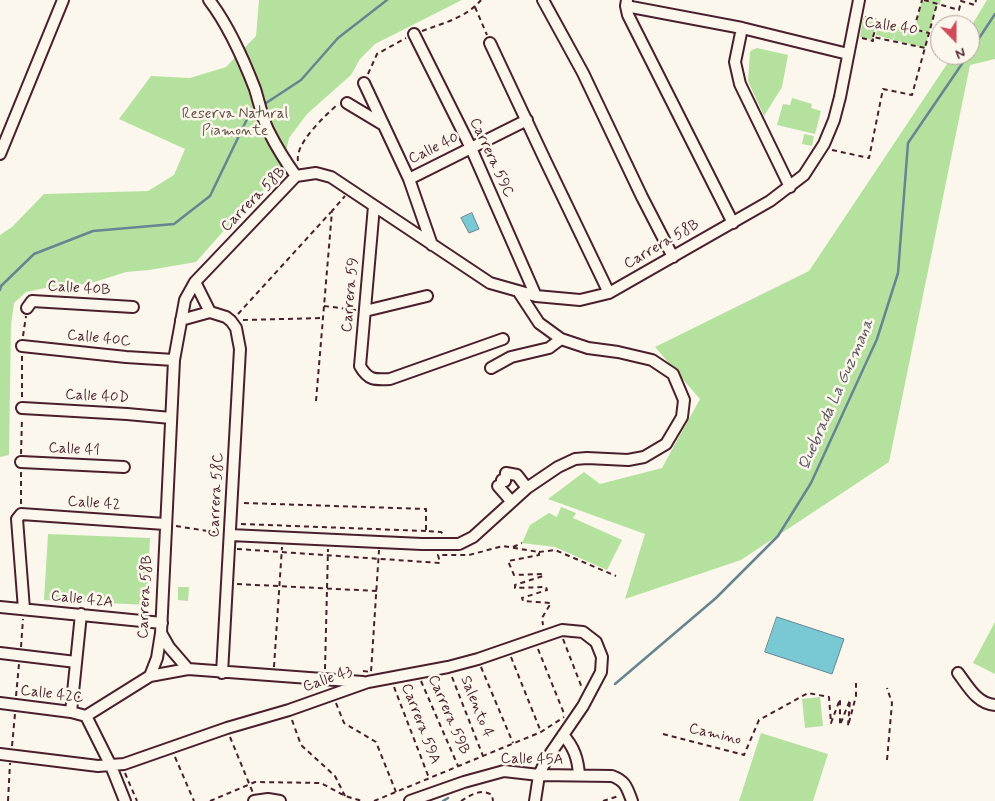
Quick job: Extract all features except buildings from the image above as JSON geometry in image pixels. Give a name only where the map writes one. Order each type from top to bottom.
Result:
[{"type":"street","points":[[0,154],[63,0]]},
{"type":"street","points":[[208,0],[222,17],[240,54],[255,90],[267,128],[279,151],[298,176]]},
{"type":"street","points":[[542,0],[583,72],[642,197],[673,257]]},
{"type":"street","name":"Carrera 58B","points":[[150,676],[157,658],[161,628],[174,360],[185,300],[196,282],[298,176],[316,173],[331,177],[490,283],[536,296],[580,300],[609,293],[770,201],[804,175],[822,148],[834,120],[859,0]]},
{"type":"street","points":[[733,222],[628,16],[626,3],[742,28],[848,54]]},
{"type":"street","points":[[742,28],[735,62],[740,84],[790,187]]},
{"type":"street","name":"Carrera 59C","points":[[414,34],[471,148],[536,296]]},
{"type":"street","points":[[490,43],[544,160],[609,293]]},
{"type":"street","points":[[364,83],[409,179],[432,245]]},
{"type":"street","points":[[344,102],[383,124]]},
{"type":"street","name":"Calle 40","points":[[409,179],[527,120]]},
{"type":"street","name":"Carrera 59","points":[[374,206],[360,366],[365,375],[375,380],[390,379],[502,339]]},
{"type":"street","points":[[196,282],[210,312]]},
{"type":"street","points":[[230,535],[459,544],[473,537],[511,501],[558,467],[575,459],[628,460],[644,457],[666,444],[682,417],[684,400],[673,374],[652,360],[618,352],[588,348],[561,339],[539,323],[518,291]]},
{"type":"street","points":[[366,311],[427,296]]},
{"type":"street","name":"Calle 40B","points":[[27,308],[32,301],[133,307]]},
{"type":"street","points":[[181,320],[210,312],[226,317],[231,321]]},
{"type":"street","name":"Carrera 58C","points":[[222,673],[240,349],[236,328],[231,321]]},
{"type":"street","points":[[491,368],[511,357],[549,348],[561,339]]},
{"type":"street","name":"Calle 40C","points":[[22,346],[174,360]]},
{"type":"street","name":"Calle 40D","points":[[22,408],[170,418]]},
{"type":"street","name":"Calle 41","points":[[21,462],[124,467]]},
{"type":"street","points":[[511,501],[500,483],[505,481],[506,473],[518,475],[527,488]]},
{"type":"street","points":[[21,514],[17,519],[24,609]]},
{"type":"street","name":"Calle 42","points":[[21,514],[165,524]]},
{"type":"street","name":"Calle 42A","points":[[0,607],[81,614],[161,628]]},
{"type":"street","points":[[71,712],[81,614]]},
{"type":"street","points":[[161,628],[169,647],[188,669]]},
{"type":"street","name":"Calle 43","points":[[0,754],[98,766],[122,764],[227,728],[289,710],[368,682],[448,667],[478,659],[560,630],[583,632],[596,642],[602,657],[601,672],[583,706],[546,760],[540,775],[535,801]]},
{"type":"street","points":[[0,653],[76,662]]},
{"type":"street","points":[[150,676],[188,669],[222,673],[368,682]]},
{"type":"street","points":[[958,673],[974,694],[981,700],[995,705]]},
{"type":"street","name":"Calle 42C","points":[[0,704],[71,712],[86,716],[150,676]]},
{"type":"street","points":[[86,716],[111,766],[125,801]]},
{"type":"street","points":[[562,736],[574,752],[578,763],[579,775]]},
{"type":"street","name":"Calle 45A","points":[[410,801],[442,789],[504,771],[540,775],[612,776],[620,779],[629,793]]},
{"type":"street","points":[[255,801],[268,799],[280,801]]},
{"type":"path","points":[[914,29],[923,0],[959,10],[961,1],[975,5],[976,0]]},
{"type":"path","points":[[822,148],[869,158],[883,89],[912,95],[929,33],[941,0]]},
{"type":"path","points":[[475,7],[490,43]]},
{"type":"path","name":"Calle 40","points":[[856,15],[929,33]]},
{"type":"path","points":[[873,37],[878,20]]},
{"type":"path","name":"Calle 40","points":[[852,36],[873,41],[873,37],[925,48]]},
{"type":"path","points":[[298,176],[297,157],[302,145],[320,120],[344,102]]},
{"type":"path","points":[[231,321],[351,190]]},
{"type":"path","points":[[316,400],[332,211]]},
{"type":"path","points":[[324,306],[366,311]]},
{"type":"path","points":[[21,514],[22,346],[27,308]]},
{"type":"path","points":[[231,321],[323,318]]},
{"type":"path","points":[[244,503],[426,509],[426,531]]},
{"type":"path","points":[[165,524],[230,535]]},
{"type":"path","points":[[230,524],[426,531],[441,532],[445,537]]},
{"type":"path","points":[[513,547],[522,543]]},
{"type":"path","points":[[229,549],[440,563],[438,555],[469,555],[503,546],[539,552],[555,550],[616,576]]},
{"type":"path","points":[[274,667],[282,552]]},
{"type":"path","points":[[539,552],[539,556],[508,561],[514,575],[543,574],[543,576],[514,585],[515,588],[546,587],[546,590],[522,598],[523,601],[551,603],[542,618],[545,635]]},
{"type":"path","points":[[325,670],[327,555]]},
{"type":"path","points":[[362,671],[371,672],[379,558]]},
{"type":"path","points":[[235,584],[377,591]]},
{"type":"path","points":[[560,630],[582,688]]},
{"type":"path","points":[[534,639],[565,716]]},
{"type":"path","points":[[507,648],[541,732]]},
{"type":"path","points":[[478,659],[513,743]]},
{"type":"path","name":"Salento 4","points":[[448,667],[483,756]]},
{"type":"path","name":"Carrera 59B","points":[[418,672],[458,766]]},
{"type":"path","name":"Carrera 59A","points":[[390,678],[429,778]]},
{"type":"path","name":"Camino","points":[[663,734],[744,755],[759,720],[808,694],[829,698],[831,723],[840,699],[840,725],[850,700],[848,726],[856,696],[856,683]]},
{"type":"path","points":[[887,688],[892,703],[887,760]]},
{"type":"path","points":[[332,694],[344,723],[376,742],[396,792]]},
{"type":"path","points":[[374,801],[541,732],[565,716],[569,709]]},
{"type":"path","points":[[289,710],[301,745],[335,776],[345,796]]},
{"type":"path","points":[[227,728],[255,801]]},
{"type":"path","points":[[171,747],[194,801]]},
{"type":"path","points":[[122,764],[137,801]]},
{"type":"path","points":[[210,801],[256,782],[321,783],[345,796],[362,801]]},
{"type":"path","points":[[461,801],[477,792],[487,792],[492,795],[493,801]]},
{"type":"path","points":[[603,801],[629,793]]},
{"type":"green space","name":"Reserva Natural Piamonte","points":[[259,0],[462,0],[375,44],[360,59],[351,75],[307,114],[289,138],[284,162],[276,178],[245,207],[196,262],[126,272],[88,284],[50,287],[26,292],[14,303],[11,325],[9,455],[0,457],[0,235],[12,227],[44,194],[148,191],[174,175],[185,149],[119,119],[151,76],[190,78],[226,67],[256,36]]},
{"type":"green space","points":[[922,0],[928,2],[925,0],[941,0],[940,5],[937,4],[934,15],[930,15],[929,32],[922,31],[929,33],[925,48],[894,40],[895,33],[893,40],[876,35],[878,22],[915,30]]},
{"type":"green space","points":[[987,0],[995,0],[995,59],[980,63],[980,15],[978,15]]},
{"type":"green space","points":[[863,18],[877,21],[872,40],[860,37]]},
{"type":"green space","points":[[757,48],[788,55],[782,87],[764,116],[748,81],[750,52]]},
{"type":"green space","points":[[946,65],[970,65],[889,462],[741,560],[625,599],[645,534],[548,499],[584,472],[600,484],[662,468],[700,399],[655,347],[809,271]]},
{"type":"green space","points":[[792,98],[812,104],[811,108],[821,111],[815,134],[777,125],[783,104],[790,105]]},
{"type":"green space","points":[[804,134],[814,136],[812,146],[802,144]]},
{"type":"green space","points":[[561,507],[576,513],[573,518],[622,540],[607,570],[555,547],[522,543],[530,525],[549,513],[557,517]]},
{"type":"green space","points":[[48,534],[150,538],[147,605],[44,600]]},
{"type":"green space","points":[[178,587],[189,587],[188,601],[178,600]]},
{"type":"green space","points":[[995,622],[995,674],[973,663]]},
{"type":"green space","points":[[820,697],[823,726],[805,728],[802,699]]},
{"type":"green space","points":[[761,733],[828,754],[813,801],[739,801]]},
{"type":"water","points":[[472,213],[479,229],[469,233],[461,218]]},
{"type":"water","points":[[777,617],[844,639],[832,674],[765,652]]},
{"type":"waterway","points":[[263,105],[301,80],[338,38],[387,0]]},
{"type":"waterway","name":"Quebrada La Guzmana","points":[[980,37],[995,14]]},
{"type":"waterway","name":"Quebrada La Guzmana","points":[[615,684],[716,598],[778,536],[811,483],[877,339],[898,273],[908,143],[961,65]]},
{"type":"waterway","points":[[0,290],[1,286],[34,254],[93,231],[174,224],[210,196],[249,115],[257,110]]},
{"type":"waterway","points":[[443,801],[448,798]]}]
